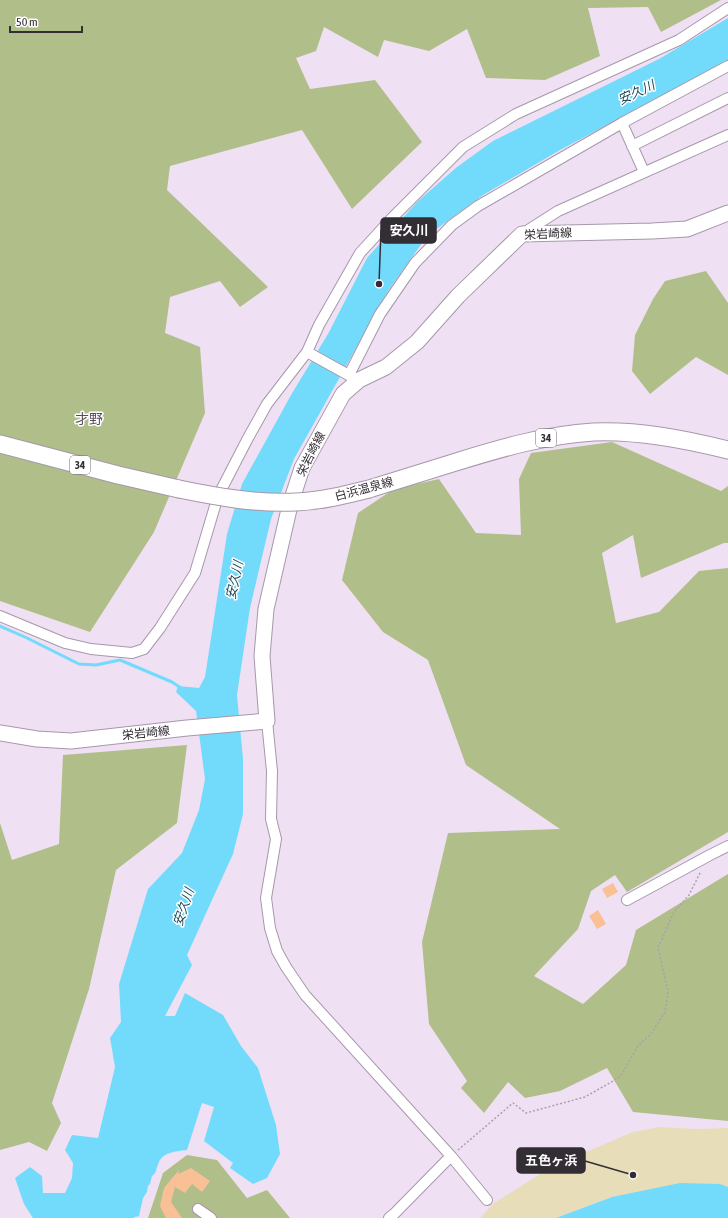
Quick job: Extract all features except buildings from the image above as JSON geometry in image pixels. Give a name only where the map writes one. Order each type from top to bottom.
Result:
[{"type":"main road","name":"栄岩崎線","points":[[0,733],[37,739],[71,741],[244,722],[267,721],[262,656],[266,608],[290,506],[302,468],[343,394],[354,378],[386,367],[417,342],[458,296],[522,234],[687,229],[728,213]]},
{"type":"main road","name":"白浜温泉線","points":[[0,442],[42,455],[180,489],[227,498],[272,502],[318,500],[369,489],[512,445],[567,435],[594,432],[649,434],[676,438],[728,450]]},
{"type":"main road","points":[[0,454],[118,474]]},
{"type":"street","points":[[0,616],[64,643],[91,649],[132,653],[144,649],[160,628],[195,573],[218,496],[267,404],[309,353],[319,326],[360,253],[393,217],[463,147],[516,114],[679,40],[728,8]]},
{"type":"street","points":[[309,353],[354,378],[380,314],[415,263],[452,225],[478,206],[622,123],[728,66]]},
{"type":"street","points":[[632,146],[728,98]]},
{"type":"street","points":[[622,123],[644,172]]},
{"type":"street","points":[[522,234],[558,211],[728,135]]},
{"type":"street","points":[[267,721],[272,771],[271,819],[276,838],[266,898],[270,928],[277,951],[286,968],[305,995],[451,1156],[487,1200]]},
{"type":"street","points":[[627,900],[728,846]]},
{"type":"street","points":[[389,1218],[451,1156]]},
{"type":"street","points":[[198,1209],[211,1218]]},
{"type":"path","points":[[451,1156],[513,1102],[526,1113],[585,1098],[620,1077],[638,1046],[651,1034],[665,1012],[668,991],[658,948],[674,912],[690,895],[710,855]]},
{"type":"green space","points":[[0,0],[721,0],[661,32],[648,7],[588,8],[600,56],[545,80],[486,78],[467,29],[429,51],[384,40],[378,57],[324,27],[316,51],[296,58],[310,89],[375,80],[422,142],[352,209],[302,130],[170,166],[167,190],[268,287],[240,307],[220,281],[170,297],[165,333],[200,347],[205,413],[154,532],[90,632],[0,601]]},
{"type":"green space","points":[[706,271],[728,303],[728,375],[696,357],[650,394],[632,371],[635,335],[653,299],[665,281]]},
{"type":"green space","points":[[612,442],[721,491],[728,486],[728,543],[724,543],[641,578],[633,535],[602,553],[616,623],[659,612],[699,571],[728,568],[728,832],[627,892],[615,875],[591,891],[578,929],[534,976],[583,1004],[626,965],[636,930],[728,874],[728,1121],[633,1112],[607,1068],[560,1091],[525,1098],[508,1082],[484,1113],[461,1088],[467,1081],[429,1024],[422,942],[448,833],[560,829],[466,765],[428,660],[383,632],[342,580],[358,513],[394,489],[439,479],[476,533],[521,535],[519,479],[531,453]]},
{"type":"green space","points":[[187,745],[177,823],[116,870],[89,989],[52,1103],[61,1123],[47,1151],[29,1142],[0,1150],[0,823],[12,860],[59,844],[63,755]]},
{"type":"green space","points":[[187,1155],[217,1160],[247,1198],[267,1190],[290,1218],[148,1218],[163,1173]]},
{"type":"sand","points":[[660,1127],[698,1129],[728,1128],[728,1187],[720,1184],[612,1197],[556,1218],[480,1218],[494,1203],[553,1166],[633,1132]]},
{"type":"water","points":[[728,18],[728,61],[560,150],[483,195],[427,236],[388,291],[294,459],[271,519],[250,608],[237,695],[243,759],[243,814],[233,854],[187,955],[192,965],[165,1016],[175,1016],[185,993],[223,1015],[241,1046],[258,1068],[276,1125],[280,1154],[267,1178],[253,1184],[230,1168],[233,1163],[204,1141],[214,1107],[202,1103],[187,1150],[167,1154],[161,1159],[143,1198],[139,1216],[133,1218],[33,1218],[24,1204],[15,1178],[30,1167],[42,1176],[43,1193],[65,1193],[72,1178],[73,1163],[65,1150],[72,1135],[98,1138],[115,1067],[110,1038],[121,1022],[119,984],[148,889],[182,853],[199,810],[205,779],[196,711],[176,692],[178,686],[199,688],[205,677],[227,534],[242,484],[291,395],[328,334],[367,258],[417,202],[457,167],[493,141],[659,59]]},
{"type":"water","points":[[680,1183],[720,1184],[728,1187],[728,1218],[556,1218],[612,1197]]},
{"type":"waterway","points":[[0,626],[79,664],[96,665],[120,660],[172,682],[181,688]]},
{"type":"place","name":"安久川","points":[[379,284]]},
{"type":"place","name":"五色ヶ浜","points":[[633,1175]]},
{"type":"district","name":"才野","points":[[89,419]]}]
